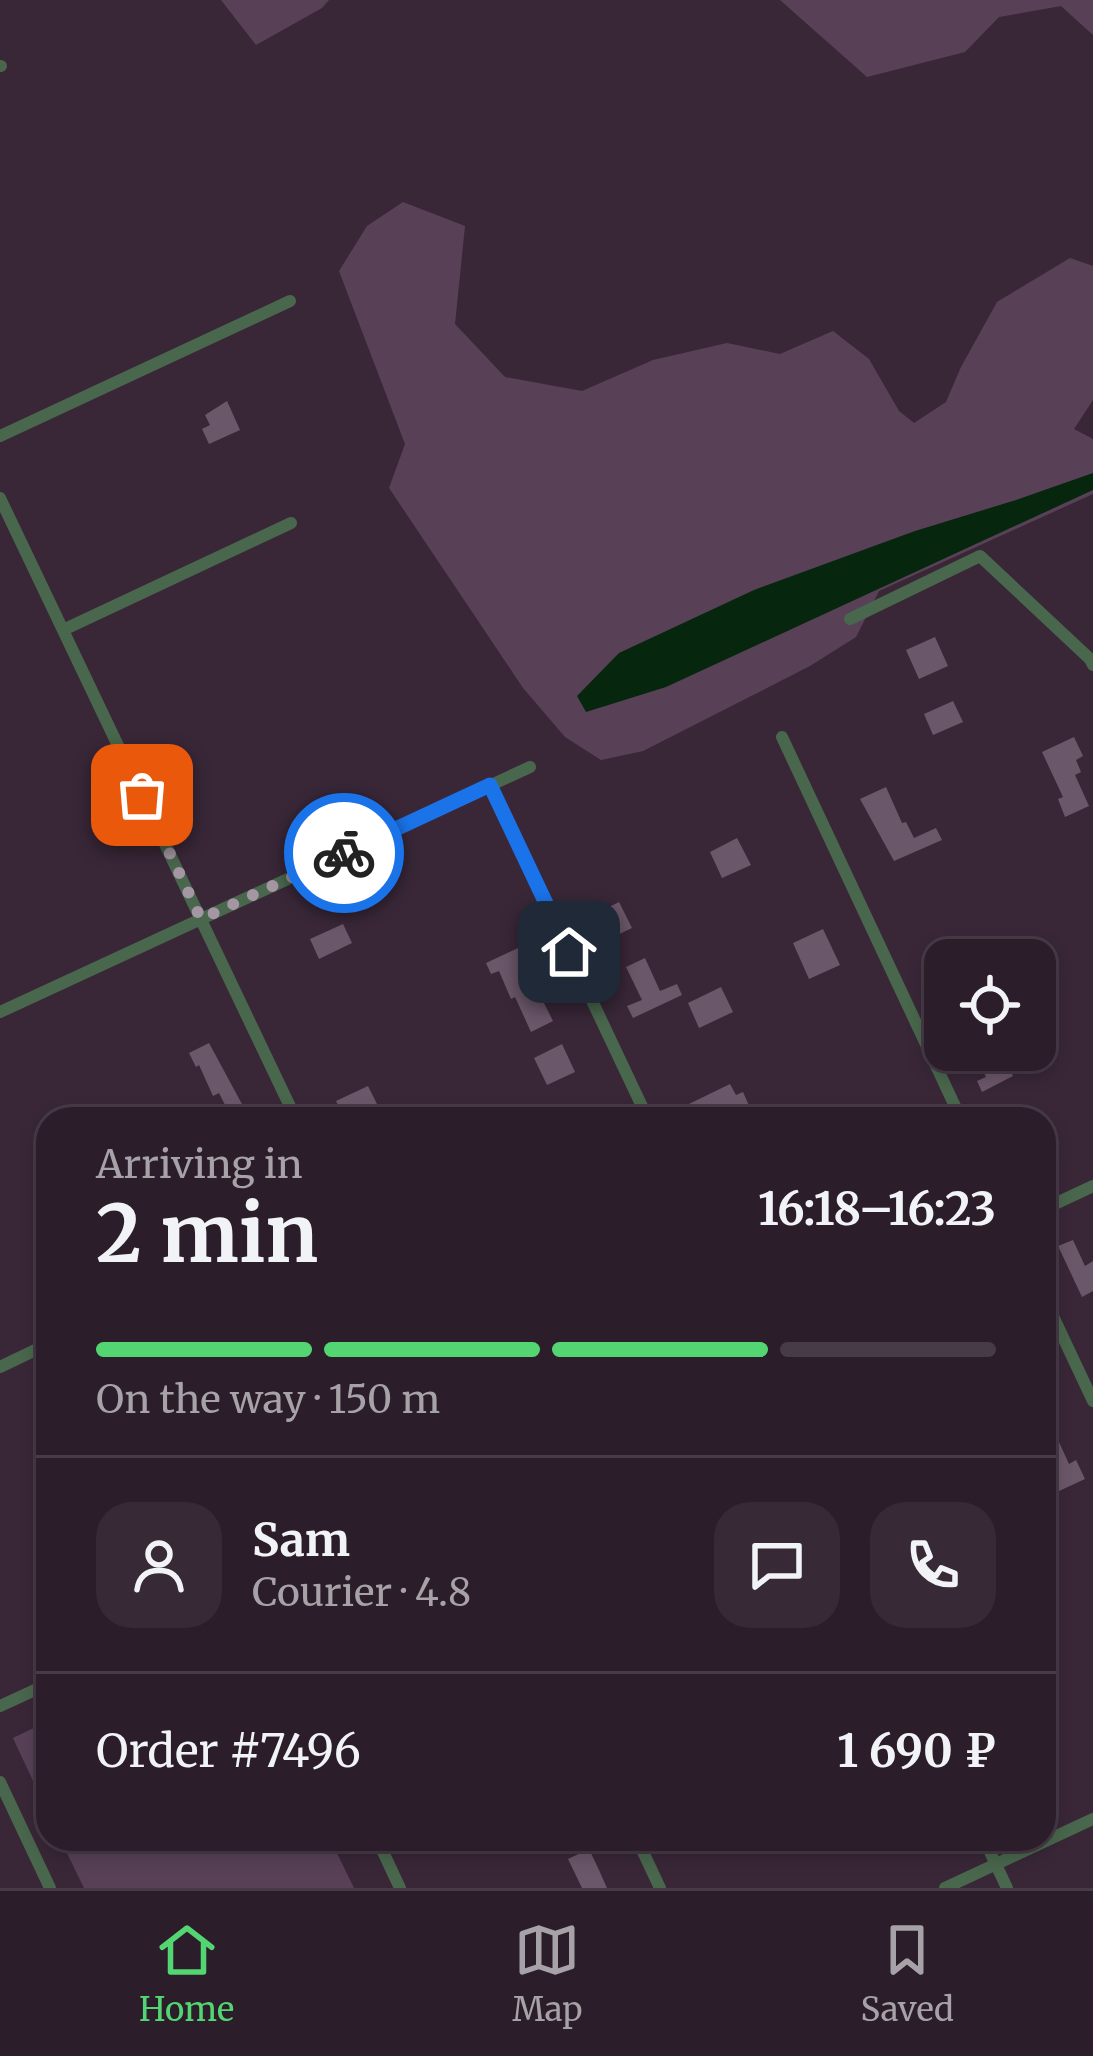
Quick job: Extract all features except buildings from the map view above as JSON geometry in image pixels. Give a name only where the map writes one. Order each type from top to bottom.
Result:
[{"type":"street","points":[[0,436],[290,301]]},
{"type":"street","points":[[0,498],[290,1107]]},
{"type":"street","points":[[63,631],[291,523]]},
{"type":"street","points":[[850,619],[980,556],[1093,665]]},
{"type":"street","points":[[782,736],[955,1107]]},
{"type":"street","points":[[0,1012],[530,766]]},
{"type":"street","points":[[490,785],[642,1107]]},
{"type":"street","points":[[1056,1203],[1093,1186]]},
{"type":"street","points":[[1056,1322],[1093,1401]]},
{"type":"street","points":[[0,1367],[36,1350]]},
{"type":"street","points":[[0,1706],[36,1690]]},
{"type":"street","points":[[0,1782],[50,1888]]},
{"type":"street","points":[[1056,1837],[1093,1819]]},
{"type":"street","points":[[383,1851],[400,1888]]},
{"type":"street","points":[[643,1851],[660,1888]]},
{"type":"street","points":[[990,1851],[1007,1888]]},
{"type":"street","points":[[945,1888],[1026,1851]]},
{"type":"shaded area","points":[[221,0],[329,0],[256,45]]},
{"type":"shaded area","points":[[780,0],[1093,0],[1093,35],[1061,6],[999,17],[965,52],[867,77]]},
{"type":"shaded area","points":[[403,202],[465,226],[455,324],[505,377],[582,391],[653,360],[727,343],[780,354],[833,331],[869,359],[899,411],[914,423],[946,402],[997,302],[1070,258],[1093,266],[1093,400],[1074,429],[1093,439],[1093,494],[879,591],[856,637],[810,666],[643,751],[601,760],[565,737],[523,688],[389,488],[405,444],[339,271],[367,226]]},
{"type":"shaded area","points":[[1093,473],[1093,490],[666,687],[586,712],[577,696],[619,653],[754,590]]},
{"type":"shaded area","points":[[36,1727],[36,1787],[13,1738]]},
{"type":"shaded area","points":[[66,1851],[336,1851],[354,1888],[84,1888]]},
{"type":"way so far","points":[[142,795],[201,919],[344,853]]},
{"type":"route","points":[[344,853],[490,785],[569,952]]}]
